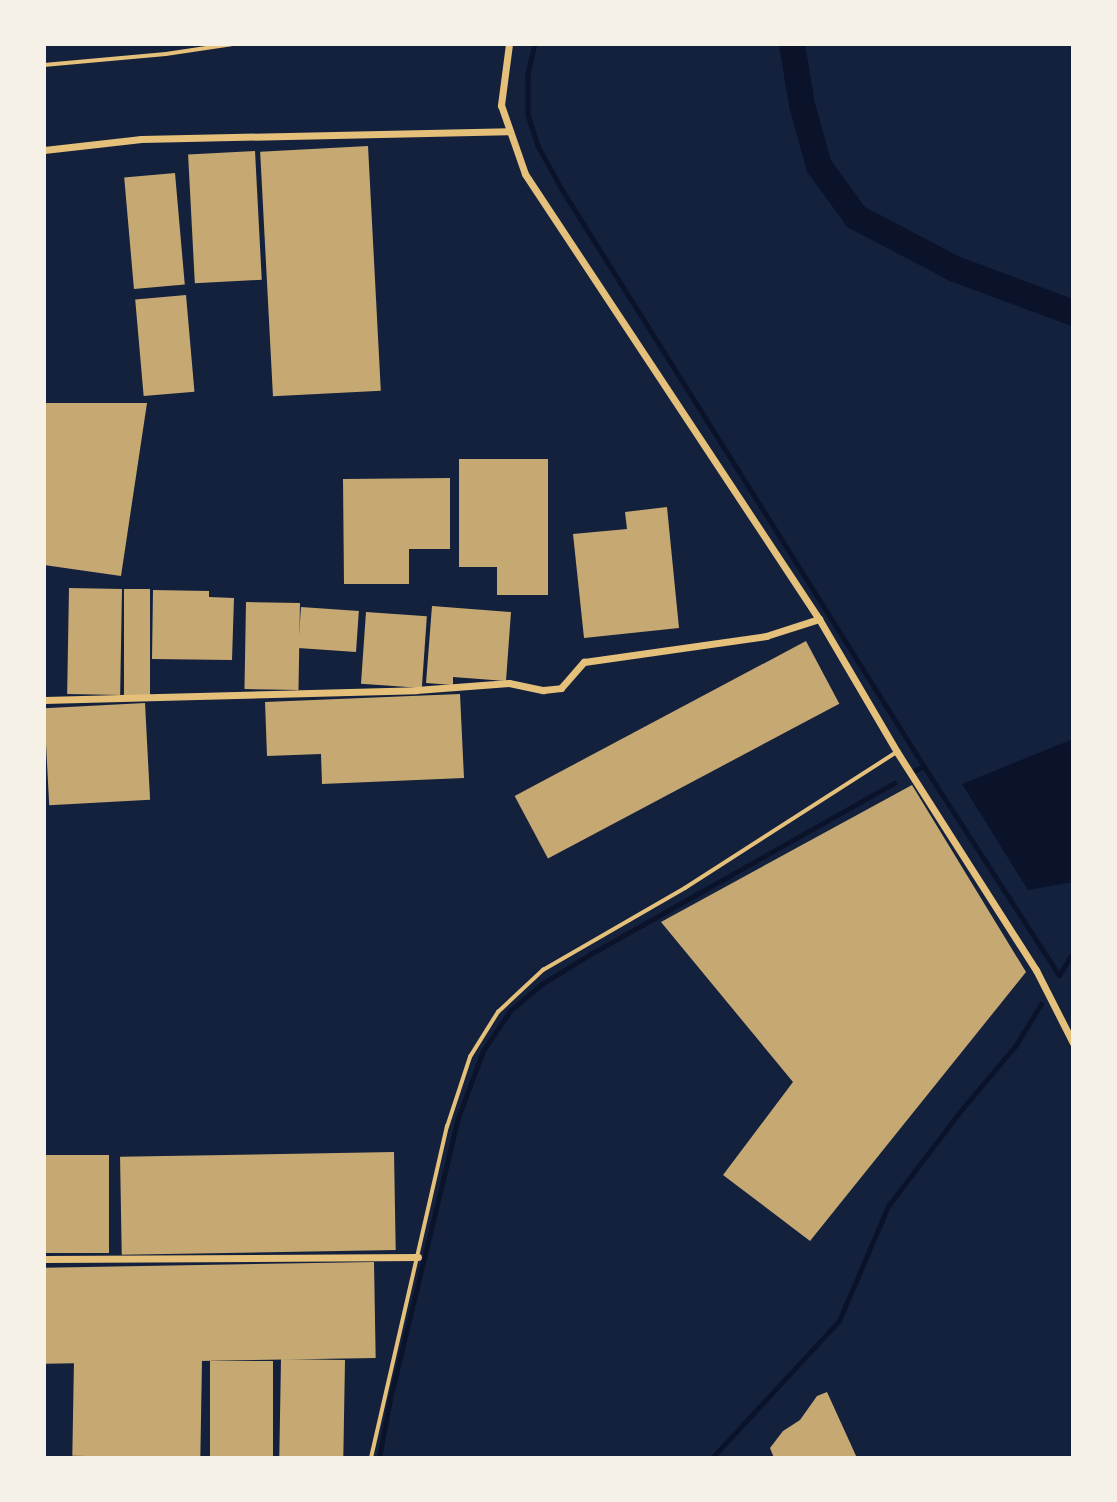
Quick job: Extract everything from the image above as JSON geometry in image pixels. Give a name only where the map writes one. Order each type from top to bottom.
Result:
[{"type":"street","points":[[509,44],[501,105],[525,174],[819,619],[897,752],[1036,970],[1073,1043]]},
{"type":"street","points":[[44,150],[141,139],[508,131]]},
{"type":"street","points":[[44,700],[416,690],[509,683],[543,690],[561,688],[584,662],[766,636],[819,619]]},
{"type":"street","points":[[44,1259],[418,1257]]},
{"type":"lane","points":[[44,65],[166,54],[234,44]]},
{"type":"lane","points":[[371,1458],[447,1127],[470,1057],[498,1012],[543,970],[685,888],[897,752]]},
{"type":"water","points":[[1073,739],[1073,882],[1028,890],[962,784]]},
{"type":"building","points":[[368,146],[381,391],[273,396],[260,152]]},
{"type":"building","points":[[255,151],[262,280],[195,283],[188,155]]},
{"type":"building","points":[[175,173],[185,285],[134,289],[124,177]]},
{"type":"building","points":[[186,295],[194,392],[144,396],[135,299]]},
{"type":"building","points":[[44,403],[147,403],[121,576],[44,565]]},
{"type":"building","points":[[459,459],[548,459],[548,595],[497,595],[497,567],[459,567]]},
{"type":"building","points":[[450,478],[450,549],[409,549],[409,584],[344,584],[343,479]]},
{"type":"building","points":[[667,507],[679,628],[584,638],[573,534],[627,529],[625,512]]},
{"type":"building","points":[[69,588],[122,589],[120,695],[67,694]]},
{"type":"building","points":[[124,589],[150,589],[150,695],[124,695]]},
{"type":"building","points":[[153,590],[209,591],[209,597],[234,598],[232,660],[152,659]]},
{"type":"building","points":[[246,602],[300,603],[298,690],[244,689]]},
{"type":"building","points":[[432,606],[511,612],[506,681],[453,677],[453,685],[426,683]]},
{"type":"building","points":[[301,607],[359,611],[356,652],[298,648]]},
{"type":"building","points":[[366,612],[427,616],[422,688],[361,684]]},
{"type":"building","points":[[806,641],[839,704],[548,859],[515,796]]},
{"type":"building","points":[[460,694],[464,778],[322,784],[321,754],[267,756],[265,702]]},
{"type":"building","points":[[145,703],[150,800],[49,805],[44,708]]},
{"type":"building","points":[[912,785],[1026,972],[810,1241],[723,1175],[793,1082],[661,922]]},
{"type":"building","points":[[394,1152],[396,1250],[122,1255],[120,1157]]},
{"type":"building","points":[[44,1155],[109,1155],[109,1253],[44,1253]]},
{"type":"building","points":[[374,1262],[376,1358],[46,1364],[44,1268]]},
{"type":"building","points":[[74,1359],[202,1361],[200,1458],[72,1456]]},
{"type":"building","points":[[281,1359],[345,1360],[343,1458],[279,1457]]},
{"type":"building","points":[[210,1361],[273,1361],[273,1458],[210,1458]]},
{"type":"building","points":[[827,1392],[857,1458],[774,1458],[770,1448],[783,1431],[800,1420],[817,1396]]},
{"type":"waterway","points":[[535,44],[528,75],[528,115],[538,146],[563,191],[924,766],[1059,975],[1073,953]]},
{"type":"waterway","points":[[792,44],[802,105],[819,166],[856,217],[955,269],[1073,313]]},
{"type":"waterway","points":[[914,771],[924,766]]},
{"type":"waterway","points":[[379,1458],[390,1399],[458,1118],[483,1051],[510,1011],[542,984],[589,955],[894,783]]},
{"type":"waterway","points":[[712,1458],[839,1321],[888,1206],[963,1108],[1016,1045],[1041,1004]]}]
